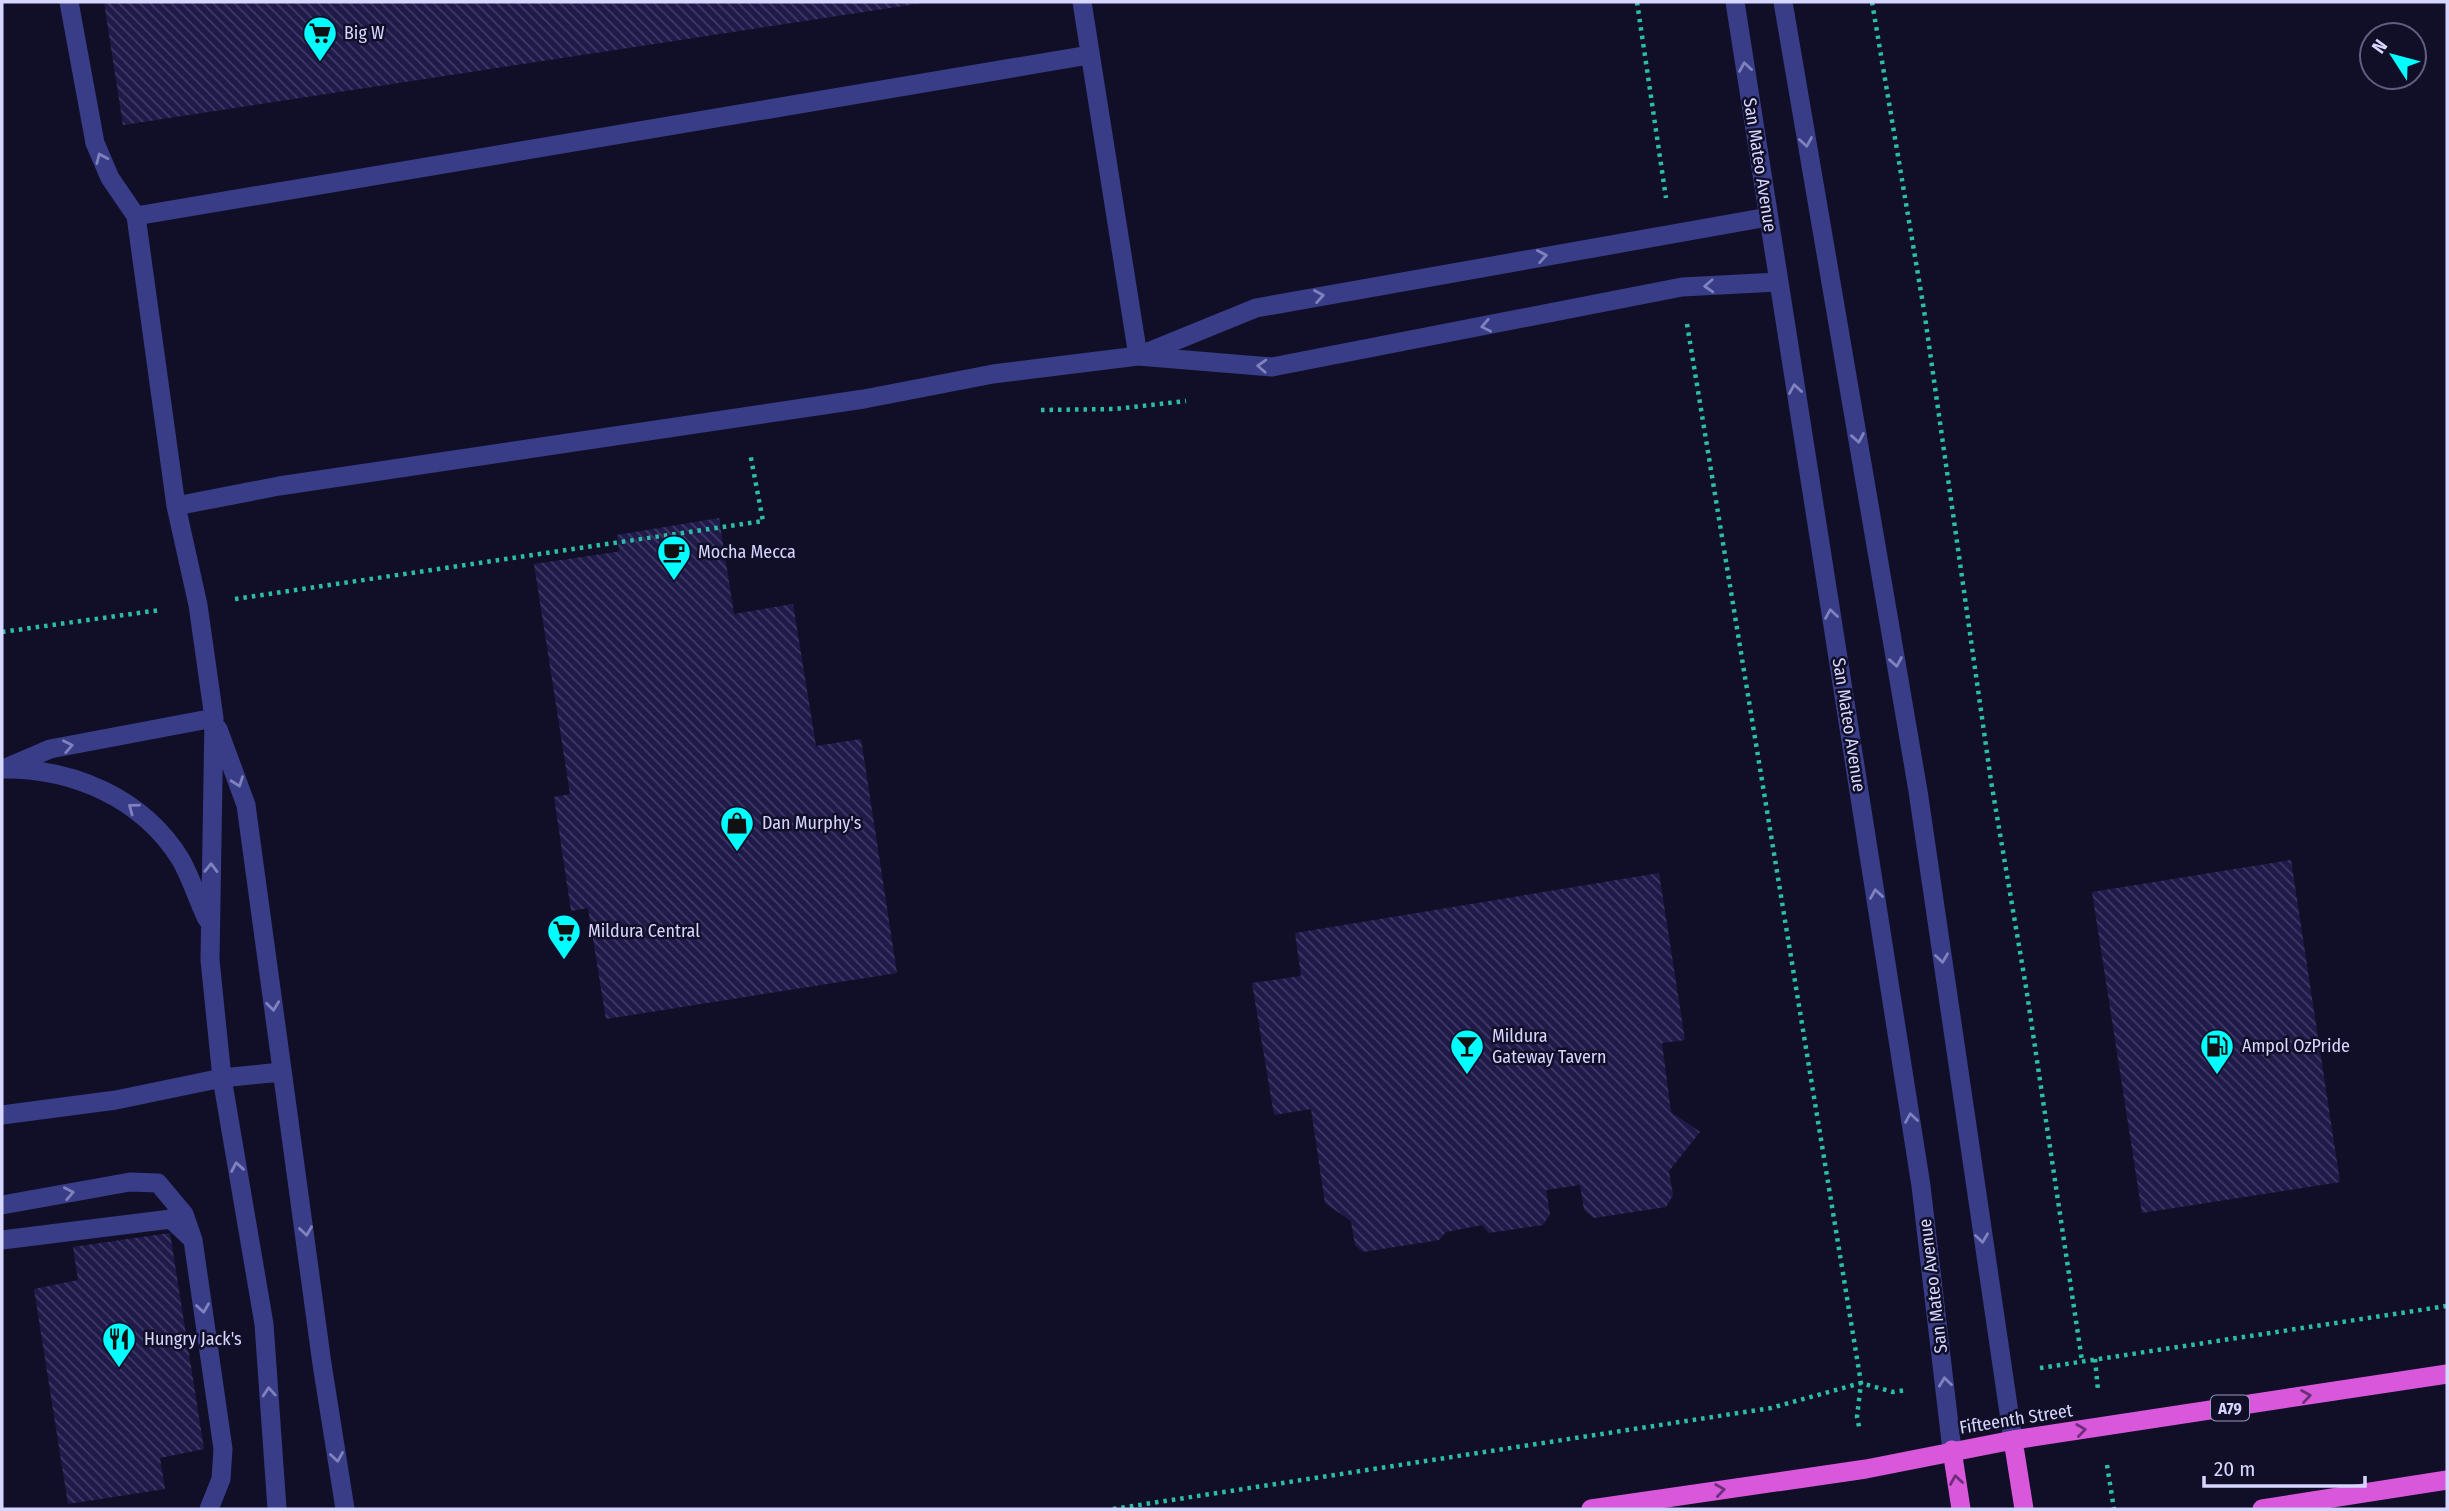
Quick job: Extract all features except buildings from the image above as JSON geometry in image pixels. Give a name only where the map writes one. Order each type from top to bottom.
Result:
[{"type":"highway","name":"Fifteenth Street","points":[[1591,1509],[1866,1469],[2013,1440],[2447,1374]]},
{"type":"highway","points":[[2013,1440],[2024,1509]]},
{"type":"highway","points":[[1952,1450],[1961,1509]]},
{"type":"highway","points":[[2262,1509],[2447,1480]]},
{"type":"street","points":[[69,2],[95,143],[110,178],[136,216],[176,506],[198,605],[215,718],[210,960],[222,1078],[264,1324],[276,1509]]},
{"type":"street","points":[[1082,2],[1138,356]]},
{"type":"street","name":"San Mateo Avenue","points":[[1735,2],[1922,1186],[1952,1450]]},
{"type":"street","points":[[1783,2],[1918,791],[2013,1440]]},
{"type":"street","points":[[136,216],[1089,55]]},
{"type":"street","points":[[1138,356],[1256,308],[1768,217]]},
{"type":"street","points":[[176,506],[292,484],[864,399],[993,374],[1138,356],[1272,367],[1682,288],[1778,282]]},
{"type":"street","points":[[3,769],[50,749],[215,718]]},
{"type":"street","points":[[215,718],[246,805],[281,1072],[345,1509]]},
{"type":"street","points":[[3,769],[62,776],[97,787],[130,804],[157,827],[181,861],[209,924]]},
{"type":"street","points":[[2,1115],[116,1100],[222,1078],[281,1072]]},
{"type":"street","points":[[2,1205],[130,1182],[158,1183],[184,1213],[193,1240],[223,1449],[221,1479],[209,1509]]},
{"type":"street","points":[[2,1240],[171,1219],[193,1240]]},
{"type":"path","points":[[1637,2],[1672,232]]},
{"type":"path","points":[[1872,2],[1924,310],[1991,781],[2026,987],[2082,1361]]},
{"type":"path","points":[[1682,288],[1861,1383],[1857,1417],[1866,1469]]},
{"type":"path","points":[[1674,328],[1687,326]]},
{"type":"path","points":[[1037,410],[1115,409],[1192,400]]},
{"type":"path","points":[[2,632],[763,521],[747,442]]},
{"type":"path","points":[[2004,1375],[2447,1306]]},
{"type":"path","points":[[1113,1509],[1771,1408],[1861,1383],[1893,1392],[1945,1384]]},
{"type":"place","name":"Big W","points":[[320,63]]},
{"type":"place","name":"Mocha Mecca","points":[[674,582]]},
{"type":"place","name":"Dan Murphy's","points":[[737,853]]},
{"type":"place","name":"Mildura Central","points":[[564,961]]},
{"type":"place","name":"Mildura Gateway Tavern","points":[[1467,1076]]},
{"type":"place","name":"Ampol OzPride","points":[[2217,1076]]},
{"type":"place","name":"Hungry Jack's","points":[[119,1369]]}]
